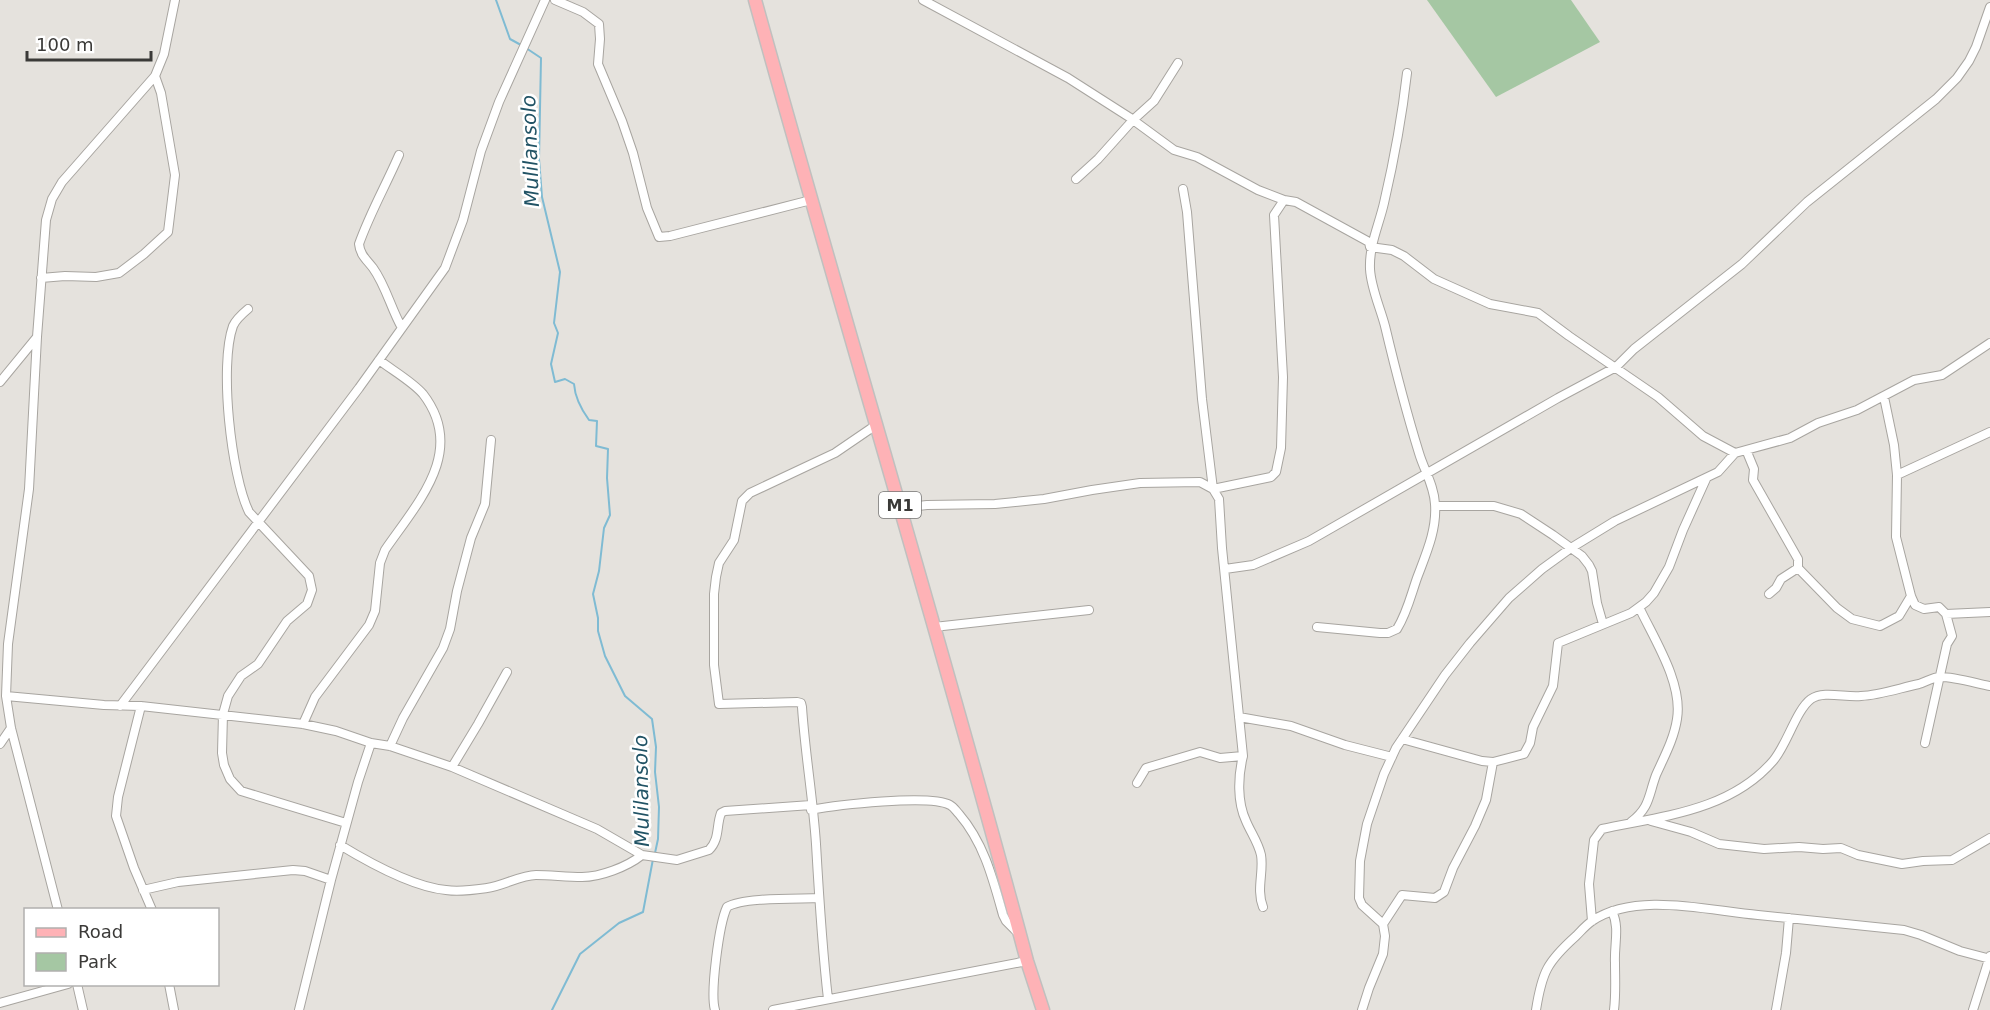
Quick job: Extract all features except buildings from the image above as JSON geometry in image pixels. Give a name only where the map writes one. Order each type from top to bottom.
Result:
[{"type":"main road","name":"M1","points":[[755,0],[1027,961],[1043,1010]]},
{"type":"street","points":[[58,908],[11,728],[6,696],[8,644],[29,489],[46,220],[52,199],[62,182],[155,76],[164,54],[175,0]]},
{"type":"street","points":[[120,706],[379,360],[445,268],[463,220],[481,151],[499,102],[545,0]]},
{"type":"street","points":[[555,0],[583,12],[599,24],[598,64],[622,121],[647,208],[659,237],[811,200]]},
{"type":"street","points":[[923,0],[1068,78],[1174,150],[1197,157],[1258,190],[1296,202],[1369,242],[1371,282],[1426,475],[1434,487],[1436,506],[1432,537],[1405,614],[1397,628],[1388,633],[1380,633],[1317,627]]},
{"type":"street","points":[[1225,570],[1253,565],[1309,541],[1616,367],[1634,349],[1742,264],[1807,202],[1936,99],[1957,78],[1969,61],[1990,7]]},
{"type":"street","points":[[1076,179],[1154,101],[1178,63]]},
{"type":"street","points":[[1370,247],[1380,224],[1402,117],[1407,73]]},
{"type":"street","points":[[41,278],[96,277],[119,273],[168,232],[175,175],[161,93],[155,76]]},
{"type":"street","points":[[399,155],[359,244],[363,256],[381,281],[394,315],[402,328]]},
{"type":"street","points":[[1183,189],[1202,399],[1214,489],[1220,499],[1243,756],[1239,772],[1240,796],[1245,820],[1255,837],[1261,855],[1259,895],[1263,907]]},
{"type":"street","points":[[900,508],[927,505],[995,504],[1044,499],[1140,483],[1200,482],[1214,489],[1271,477],[1276,472],[1280,460],[1283,377],[1274,215],[1284,200]]},
{"type":"street","points":[[1370,247],[1392,250],[1404,256],[1434,279],[1490,304],[1538,313],[1665,403],[1703,436],[1735,453],[1747,452],[1790,438],[1818,423],[1857,410],[1914,380],[1942,375],[1989,345]]},
{"type":"street","points":[[248,309],[236,320],[233,327],[228,356],[228,414],[244,503],[249,512],[309,576],[312,590],[307,604],[287,621],[258,664],[236,682],[228,696],[223,714],[224,765],[234,785],[241,791],[346,823]]},
{"type":"street","points":[[0,382],[37,337]]},
{"type":"street","points":[[303,724],[315,697],[369,625],[375,611],[380,563],[385,550],[433,477],[440,457],[439,421],[422,392],[379,360]]},
{"type":"street","points":[[1884,397],[1894,445],[1897,475],[1896,537],[1911,596],[1915,605],[1924,609],[1939,607],[1946,614],[1952,636],[1947,644],[1925,744]]},
{"type":"street","points":[[828,999],[816,841],[801,703],[719,704],[714,664],[714,594],[719,563],[734,540],[742,501],[750,493],[835,453],[876,425]]},
{"type":"street","points":[[1897,475],[1990,432]]},
{"type":"street","points":[[390,746],[443,648],[450,629],[471,538],[485,504],[491,440]]},
{"type":"street","points":[[1747,452],[1754,469],[1753,480],[1798,559],[1798,568],[1837,608],[1852,619],[1880,626],[1899,616],[1911,596]]},
{"type":"street","points":[[1362,1010],[1383,954],[1385,936],[1383,924],[1362,904],[1359,898],[1360,861],[1367,824],[1383,774],[1431,695],[1470,643],[1509,598],[1542,569],[1615,521],[1718,472],[1735,453]]},
{"type":"street","points":[[1402,740],[1493,762],[1524,754],[1527,751],[1533,727],[1553,686],[1558,643],[1621,618],[1639,608],[1654,593],[1669,567],[1706,478]]},
{"type":"street","points":[[1436,506],[1494,506],[1510,510],[1532,521],[1571,548],[1582,556],[1592,571],[1603,624]]},
{"type":"street","points":[[1769,594],[1781,579],[1798,568]]},
{"type":"street","points":[[1630,823],[1644,812],[1673,735],[1678,714],[1675,687],[1667,664],[1639,608]]},
{"type":"street","points":[[934,627],[1089,610]]},
{"type":"street","points":[[1946,614],[1990,612]]},
{"type":"street","points":[[452,767],[507,672]]},
{"type":"street","points":[[1592,921],[1589,884],[1594,840],[1602,829],[1695,810],[1730,795],[1761,774],[1784,745],[1802,710],[1812,699],[1822,695],[1863,696],[1920,683],[1939,676],[1990,686]]},
{"type":"street","points":[[6,696],[223,714],[303,724],[336,731],[452,767],[597,829],[648,857],[677,860],[709,850],[718,836],[719,816],[725,811],[926,800],[942,802],[952,806],[974,831],[985,855],[1006,921],[1020,935]]},
{"type":"street","points":[[141,706],[118,797],[116,816],[152,908]]},
{"type":"street","points":[[1239,717],[1291,726],[1345,745],[1392,758]]},
{"type":"street","points":[[0,744],[11,728]]},
{"type":"street","points":[[299,1010],[340,845],[371,743]]},
{"type":"street","points":[[1137,783],[1146,768],[1200,752],[1220,758],[1243,756]]},
{"type":"street","points":[[1383,924],[1402,895],[1435,898],[1444,892],[1486,800],[1493,762]]},
{"type":"street","points":[[1649,821],[1691,832],[1719,844],[1764,849],[1841,848],[1858,855],[1902,864],[1952,860],[1990,838]]},
{"type":"street","points":[[340,845],[365,860],[418,883],[444,890],[461,891],[508,884],[527,876],[584,877],[597,875],[648,857]]},
{"type":"street","points":[[143,890],[178,882],[293,870],[305,871],[331,880]]},
{"type":"street","points":[[715,1010],[714,981],[721,926],[727,907],[732,904],[756,901],[819,898]]},
{"type":"street","points":[[1536,1010],[1545,969],[1562,948],[1592,921],[1612,911],[1640,906],[1714,909],[1904,930],[1921,935],[1960,951],[1990,958],[1973,1010]]},
{"type":"street","points":[[1612,911],[1616,920],[1617,940],[1614,1010]]},
{"type":"street","points":[[1776,1010],[1786,953],[1789,918]]},
{"type":"street","points":[[773,1010],[816,1006],[828,999],[1027,961]]},
{"type":"street","points":[[0,1004],[61,986]]},
{"type":"street","points":[[77,986],[83,1010]]},
{"type":"street","points":[[169,986],[174,1010]]},
{"type":"green space","points":[[1427,0],[1571,0],[1600,42],[1496,97]]},
{"type":"waterway","name":"Mulilansolo","points":[[496,0],[510,39],[521,45]]},
{"type":"waterway","name":"Mulilansolo","points":[[526,48],[541,58],[539,159],[542,197],[560,272],[554,323],[558,333],[551,364],[555,382],[565,379],[574,384],[583,412],[589,420],[597,421],[596,446],[608,449],[607,478],[610,515],[604,528],[599,571],[593,594],[598,631],[605,656],[625,696],[652,719],[659,807],[655,853]]},
{"type":"waterway","name":"Mulilansolo","points":[[552,1010],[580,954],[619,923],[643,912],[653,859]]}]
